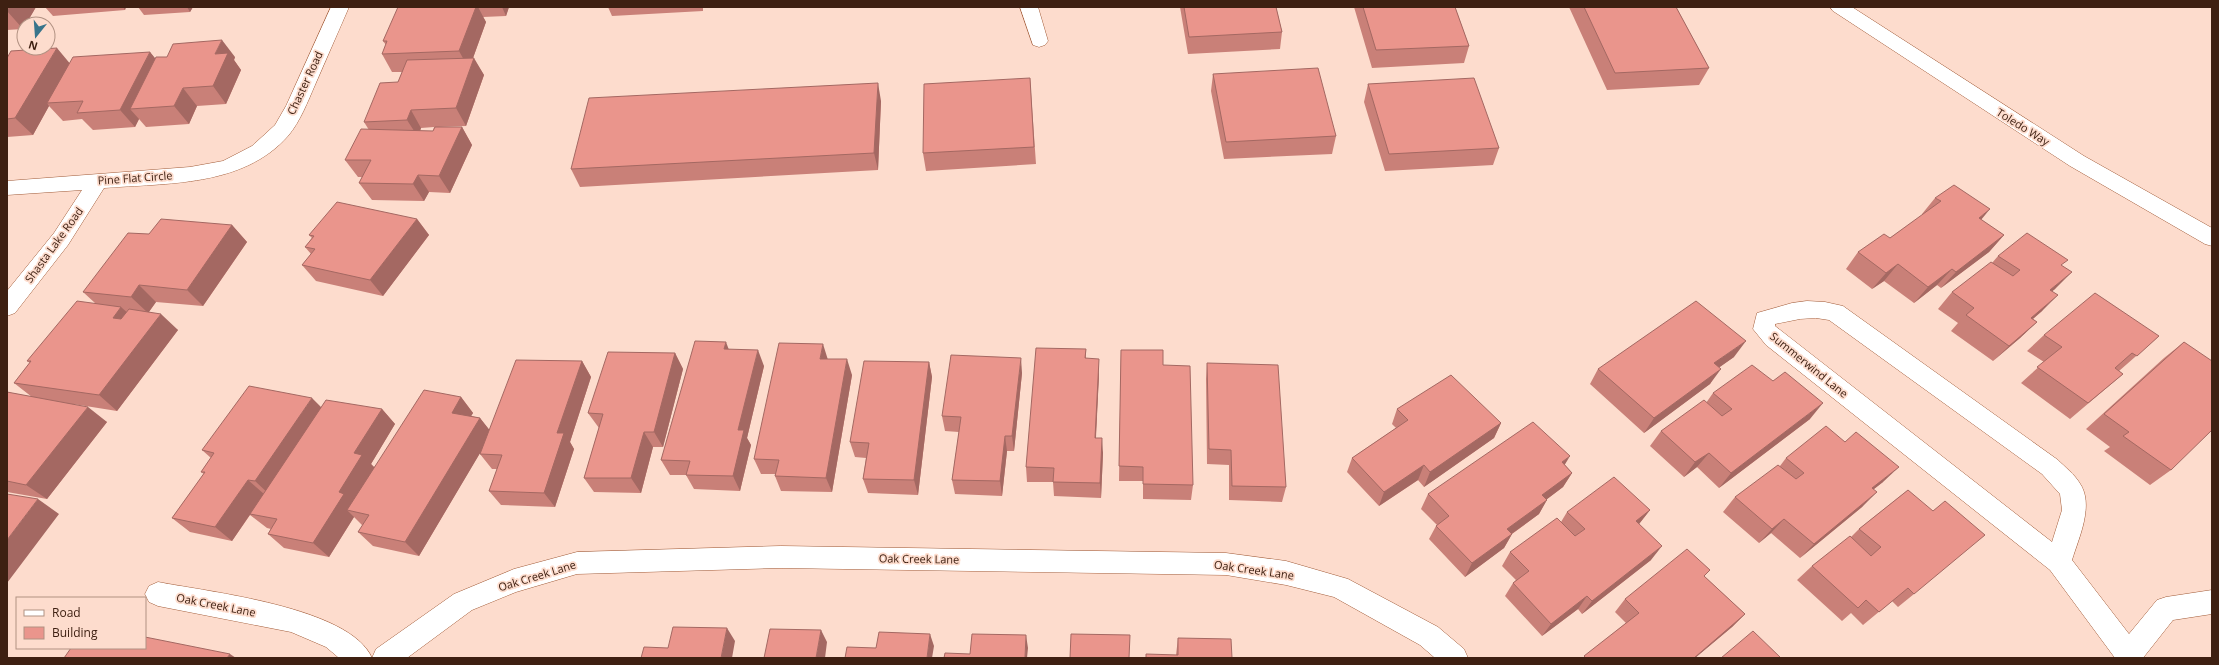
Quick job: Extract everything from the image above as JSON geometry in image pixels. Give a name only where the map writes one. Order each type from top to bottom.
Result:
[{"type":"street","name":"Chaster Road","points":[[258,151],[282,130],[296,106],[340,7]]},
{"type":"street","points":[[1029,7],[1039,41]]},
{"type":"street","name":"Toledo Way","points":[[1839,7],[2077,161],[2212,238]]},
{"type":"street","name":"Pine Flat Circle","points":[[7,188],[190,174],[227,167],[258,151]]},
{"type":"street","name":"Shasta Lake Road","points":[[7,307],[61,239],[99,180]]},
{"type":"street","name":"Summerwind Lane","points":[[2059,562],[2074,510],[2071,490],[2050,466],[1835,312],[1812,308],[1785,312],[1765,319],[1764,329],[1774,339],[2059,562],[2126,657]]},
{"type":"street","name":"Oak Creek Lane","points":[[385,658],[463,602],[514,581],[577,563],[781,558],[1226,564],[1286,573],[1338,587],[1429,636],[1455,658]]},
{"type":"street","name":"Oak Creek Lane","points":[[158,594],[293,620],[335,638],[359,658]]},
{"type":"street","points":[[2126,657],[2166,609],[2212,602]]},
{"type":"building","points":[[398,7],[476,7],[459,51],[382,54],[387,41],[383,41]]},
{"type":"building","points":[[1184,7],[1276,7],[1282,32],[1189,37]]},
{"type":"building","points":[[1363,7],[1455,7],[1469,46],[1376,50]]},
{"type":"building","points":[[1584,7],[1676,7],[1709,68],[1615,73]]},
{"type":"building","points":[[222,40],[215,54],[228,53],[213,86],[183,88],[174,106],[130,109],[156,57],[167,57],[173,44]]},
{"type":"building","points":[[11,51],[16,51],[16,56],[52,56],[15,118],[7,119],[7,58]]},
{"type":"building","points":[[150,52],[120,110],[77,113],[83,101],[47,103],[73,57]]},
{"type":"building","points":[[474,58],[456,108],[411,110],[407,120],[364,122],[380,83],[398,82],[407,60]]},
{"type":"building","points":[[1318,68],[1336,136],[1226,142],[1213,74]]},
{"type":"building","points":[[1030,78],[1034,147],[923,153],[924,84]]},
{"type":"building","points":[[1474,78],[1499,148],[1389,154],[1368,84]]},
{"type":"building","points":[[878,83],[874,153],[571,169],[589,98]]},
{"type":"building","points":[[435,127],[462,127],[439,176],[418,175],[413,184],[359,183],[371,160],[345,160],[361,129],[433,131]]},
{"type":"building","points":[[1954,185],[1990,209],[1979,218],[2004,235],[1956,272],[1952,269],[1928,287],[1898,264],[1886,273],[1858,252],[1884,234],[1890,238],[1941,201],[1935,198]]},
{"type":"building","points":[[337,202],[417,219],[370,280],[302,265],[315,249],[305,247],[314,236],[309,235]]},
{"type":"building","points":[[161,219],[232,225],[187,290],[139,285],[131,297],[83,292],[128,233],[149,234]]},
{"type":"building","points":[[2027,233],[2068,260],[2061,265],[2072,272],[2050,290],[2058,295],[2031,318],[2037,322],[2009,346],[1966,315],[1974,308],[1952,292],[1991,262],[2013,276],[2020,270],[1998,256]]},
{"type":"building","points":[[2095,293],[2159,336],[2137,356],[2132,353],[2115,368],[2123,374],[2088,403],[2037,367],[2062,347],[2044,335]]},
{"type":"building","points":[[77,301],[121,307],[113,318],[121,319],[129,309],[161,314],[99,395],[14,383],[31,361],[27,361]]},
{"type":"building","points":[[1696,301],[1746,341],[1714,363],[1721,369],[1654,418],[1598,369]]},
{"type":"building","points":[[695,341],[726,342],[724,349],[758,350],[738,430],[744,430],[733,476],[686,475],[690,461],[661,460]]},
{"type":"building","points":[[2184,342],[2212,361],[2212,430],[2171,470],[2123,436],[2129,432],[2104,414]]},
{"type":"building","points":[[779,343],[823,344],[820,359],[847,359],[826,478],[775,476],[779,460],[754,459]]},
{"type":"building","points":[[1036,348],[1086,349],[1085,358],[1099,359],[1095,438],[1102,438],[1100,483],[1053,482],[1054,468],[1026,467]]},
{"type":"building","points":[[1121,350],[1163,350],[1163,365],[1190,366],[1193,485],[1143,484],[1143,467],[1119,466]]},
{"type":"building","points":[[608,352],[675,353],[654,432],[644,432],[631,478],[584,478],[603,414],[588,413]]},
{"type":"building","points":[[951,355],[1021,358],[1012,436],[1005,436],[1000,481],[952,480],[961,417],[942,416]]},
{"type":"building","points":[[516,360],[582,361],[557,433],[564,433],[544,493],[489,491],[502,455],[480,454]]},
{"type":"building","points":[[864,361],[929,362],[914,480],[863,479],[869,443],[850,442]]},
{"type":"building","points":[[1207,363],[1278,365],[1286,487],[1232,486],[1231,450],[1209,449]]},
{"type":"building","points":[[1752,365],[1773,381],[1785,372],[1823,403],[1731,473],[1709,453],[1695,462],[1661,431],[1704,400],[1722,416],[1732,409],[1713,393]]},
{"type":"building","points":[[1451,375],[1501,423],[1430,472],[1424,465],[1384,492],[1352,458],[1408,420],[1397,409]]},
{"type":"building","points":[[249,386],[312,398],[255,481],[248,480],[215,527],[172,518],[205,472],[201,472],[214,453],[202,450]]},
{"type":"building","points":[[424,390],[461,397],[452,413],[480,418],[405,542],[358,532],[369,515],[347,510]]},
{"type":"building","points":[[7,392],[88,407],[26,485],[7,481]]},
{"type":"building","points":[[326,400],[382,409],[354,453],[362,455],[339,492],[344,494],[313,543],[268,534],[277,519],[250,514]]},
{"type":"building","points":[[1533,422],[1570,456],[1562,462],[1572,473],[1542,495],[1547,500],[1507,529],[1512,534],[1472,563],[1436,526],[1449,516],[1428,494]]},
{"type":"building","points":[[1826,426],[1845,442],[1856,432],[1899,467],[1872,488],[1877,492],[1814,544],[1784,519],[1772,529],[1735,497],[1778,465],[1796,479],[1804,473],[1786,458]]},
{"type":"building","points":[[1614,477],[1650,510],[1636,521],[1662,546],[1592,601],[1587,596],[1551,624],[1513,583],[1529,571],[1510,552],[1557,518],[1575,536],[1585,529],[1567,512]]},
{"type":"building","points":[[1908,490],[1933,511],[1945,501],[1985,535],[1914,594],[1908,588],[1879,612],[1866,600],[1858,608],[1812,566],[1850,536],[1871,556],[1881,547],[1859,529]]},
{"type":"building","points":[[7,494],[38,499],[7,540]]},
{"type":"building","points":[[1687,549],[1710,570],[1704,576],[1745,614],[1694,658],[1586,658],[1584,656],[1639,613],[1625,599]]},
{"type":"building","points":[[673,627],[727,628],[721,658],[641,658],[644,647],[668,648]]},
{"type":"building","points":[[770,629],[821,630],[816,658],[764,658]]},
{"type":"building","points":[[1753,631],[1781,658],[1721,658]]},
{"type":"building","points":[[879,632],[930,634],[927,658],[845,658],[847,647],[876,648]]},
{"type":"building","points":[[972,634],[1026,635],[1025,658],[944,658],[945,653],[970,654]]},
{"type":"building","points":[[1071,634],[1130,635],[1129,658],[1070,658]]},
{"type":"building","points":[[146,637],[230,654],[227,658],[64,658],[70,649],[146,649]]},
{"type":"building","points":[[1178,638],[1231,639],[1232,658],[1146,658],[1146,654],[1178,655]]}]
